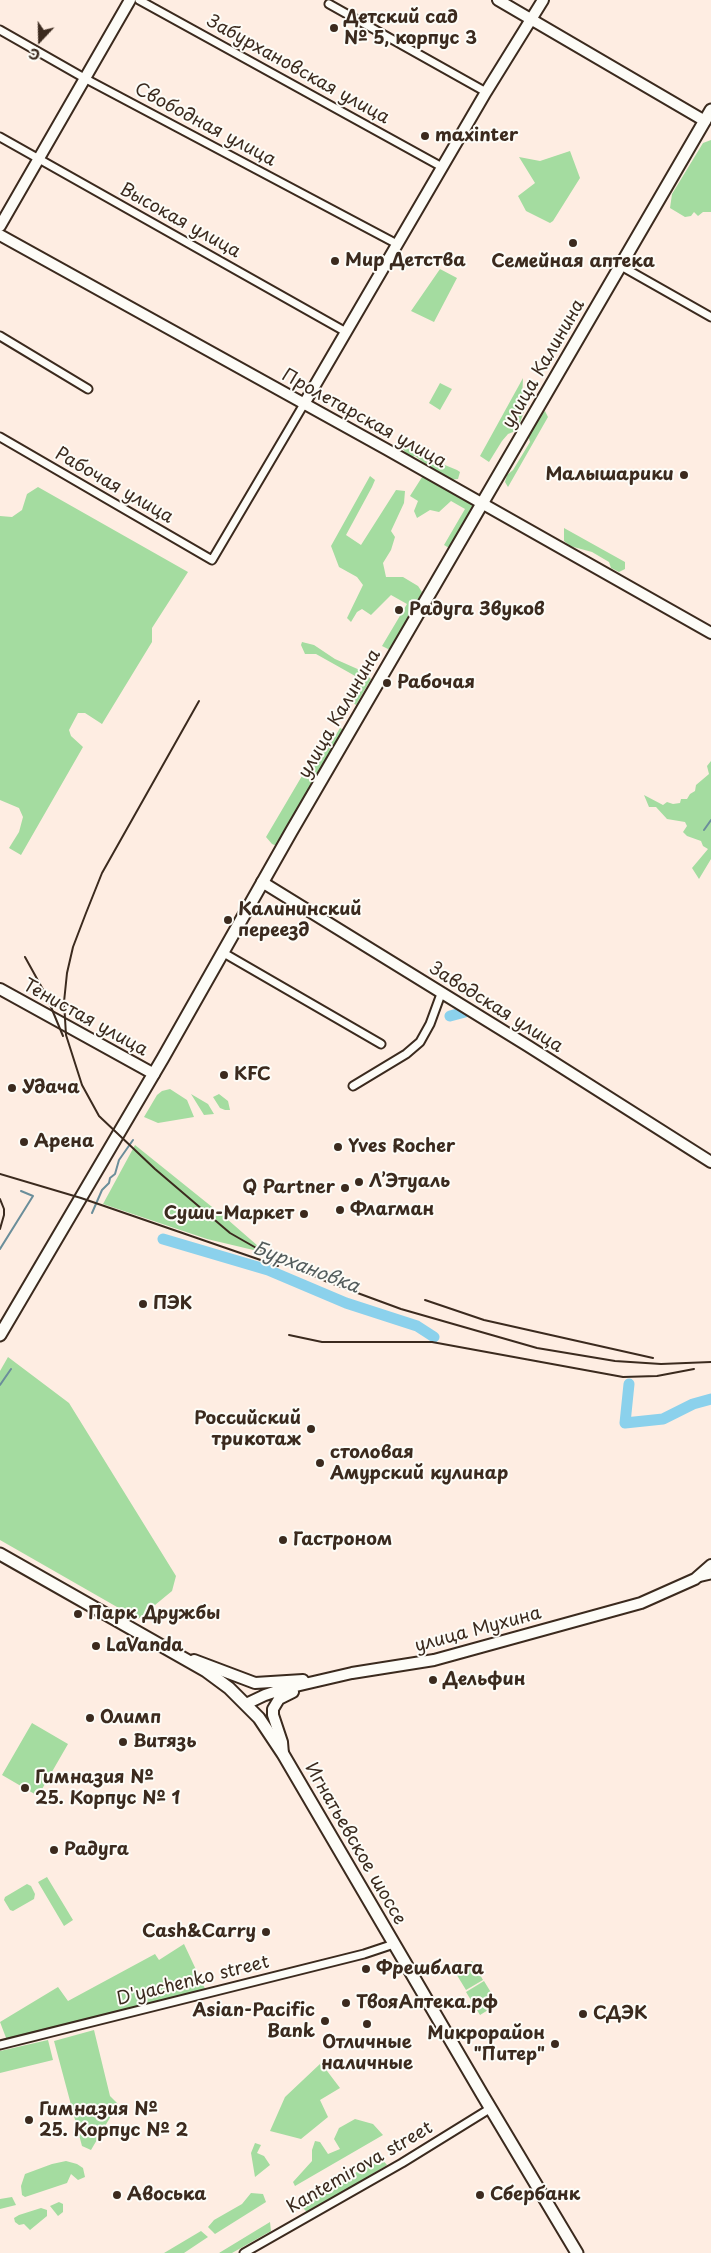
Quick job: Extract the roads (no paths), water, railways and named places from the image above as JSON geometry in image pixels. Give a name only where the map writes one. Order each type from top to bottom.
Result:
[{"type":"main road","name":"улица Калинина","points":[[0,1335],[154,1074],[262,882],[711,110]]},
{"type":"main road","name":"Игнатьевское шоссе","points":[[0,1554],[206,1671],[229,1688],[259,1718],[283,1754],[577,2253]]},
{"type":"street","points":[[0,226],[130,0]]},
{"type":"street","name":"Забурхановская улица","points":[[139,0],[442,167]]},
{"type":"street","points":[[498,0],[705,122]]},
{"type":"street","points":[[304,404],[486,92],[543,0]]},
{"type":"street","points":[[329,4],[486,92]]},
{"type":"street","name":"Свободная улица","points":[[0,30],[86,79],[397,244]]},
{"type":"street","name":"Высокая улица","points":[[0,137],[346,332]]},
{"type":"street","name":"Пролетарская улица","points":[[0,235],[711,633]]},
{"type":"street","points":[[622,266],[711,317]]},
{"type":"street","points":[[0,336],[88,389]]},
{"type":"street","name":"Рабочая улица","points":[[0,437],[212,560],[304,404]]},
{"type":"street","name":"Заводская улица","points":[[262,882],[325,919],[441,994],[528,1046],[711,1162]]},
{"type":"street","points":[[222,952],[382,1044]]},
{"type":"street","name":"Тенистая улица","points":[[0,989],[154,1074]]},
{"type":"street","points":[[352,1086],[406,1054],[420,1042],[430,1024],[441,994]]},
{"type":"street","name":"улица Мухина","points":[[246,1704],[264,1695],[316,1681],[352,1672],[441,1658],[641,1603],[694,1579],[711,1565]]},
{"type":"street","points":[[694,1579],[711,1575]]},
{"type":"street","points":[[174,1652],[256,1683],[264,1684],[289,1680],[316,1681]]},
{"type":"street","points":[[283,1754],[280,1733],[272,1715],[275,1703],[285,1695],[316,1681]]},
{"type":"street","name":"D'yachenko street","points":[[0,2045],[364,1954],[394,1944]]},
{"type":"street","name":"Kantemirova street","points":[[244,2253],[402,2163],[490,2108]]},
{"type":"waterway","name":"Бурхановка","points":[[704,830],[711,820]]},
{"type":"waterway","name":"Бурхановка","points":[[450,1016],[465,1012]]},
{"type":"waterway","name":"Бурхановка","points":[[92,1213],[102,1190],[115,1174],[119,1160],[133,1140]]},
{"type":"waterway","points":[[0,1249],[33,1196],[21,1191]]},
{"type":"waterway","name":"Бурхановка","points":[[163,1239],[268,1270],[346,1303],[417,1326],[434,1337]]},
{"type":"waterway","points":[[0,1385],[11,1369]]},
{"type":"waterway","name":"Бурхановка","points":[[629,1384],[625,1423],[663,1419],[693,1404],[711,1399]]},
{"type":"railway","points":[[199,701],[102,873],[86,913],[73,947],[67,973],[64,1002],[66,1035],[82,1085],[99,1116],[155,1169],[230,1233],[272,1257],[330,1283]]},
{"type":"railway","points":[[25,957],[46,995],[63,1036]]},
{"type":"railway","points":[[0,1174],[81,1198],[278,1266]]},
{"type":"railway","points":[[0,1199],[4,1209],[0,1229]]},
{"type":"railway","points":[[325,1281],[401,1309],[537,1348],[615,1361],[661,1364],[711,1362]]},
{"type":"railway","points":[[425,1300],[484,1320],[653,1358]]},
{"type":"railway","points":[[289,1335],[322,1342],[432,1342],[623,1377],[657,1376],[694,1369]]},
{"type":"place","name":"Детский сад № 5, корпус 3","points":[[334,28]]},
{"type":"place","name":"maxinter","points":[[425,136]]},
{"type":"place","name":"Семейная аптека","points":[[573,243]]},
{"type":"place","name":"Мир Детства","points":[[335,261]]},
{"type":"place","name":"Малышарики","points":[[684,475]]},
{"type":"place","name":"Радуга Звуков","points":[[399,610]]},
{"type":"place","name":"Рабочая","points":[[387,683]]},
{"type":"place","name":"Калининский переезд","points":[[228,920]]},
{"type":"place","name":"KFC","points":[[224,1075]]},
{"type":"place","name":"Удача","points":[[12,1088]]},
{"type":"place","name":"Арена","points":[[24,1142]]},
{"type":"place","name":"Yves Rocher","points":[[338,1147]]},
{"type":"place","name":"Л’Этуаль","points":[[359,1182]]},
{"type":"place","name":"Q Partner","points":[[345,1188]]},
{"type":"place","name":"Флагман","points":[[340,1210]]},
{"type":"place","name":"Суши-Маркет","points":[[304,1214]]},
{"type":"place","name":"ПЭК","points":[[143,1304]]},
{"type":"place","name":"Российский трикотаж","points":[[311,1429]]},
{"type":"place","name":"столовая Амурский кулинар","points":[[320,1463]]},
{"type":"place","name":"Гастроном","points":[[283,1540]]},
{"type":"place","name":"Парк Дружбы","points":[[78,1614]]},
{"type":"place","name":"LaVanda","points":[[96,1646]]},
{"type":"place","name":"Дельфин","points":[[433,1680]]},
{"type":"place","name":"Олимп","points":[[90,1718]]},
{"type":"place","name":"Витязь","points":[[123,1742]]},
{"type":"place","name":"Гимназия № 25. Корпус № 1","points":[[25,1788]]},
{"type":"place","name":"Радуга","points":[[54,1850]]},
{"type":"place","name":"Cash&Carry","points":[[266,1932]]},
{"type":"place","name":"Фрешблага","points":[[366,1969]]},
{"type":"place","name":"ТвояАптека.рф","points":[[346,2003]]},
{"type":"place","name":"СДЭК","points":[[583,2014]]},
{"type":"place","name":"Asian-Pacific Bank","points":[[325,2021]]},
{"type":"place","name":"Отличные наличные","points":[[367,2024]]},
{"type":"place","name":"Микрорайон \"Питер\"","points":[[555,2044]]},
{"type":"place","name":"Гимназия № 25. Корпус № 2","points":[[29,2120]]},
{"type":"place","name":"Авоська","points":[[117,2195]]},
{"type":"place","name":"Сбербанк","points":[[480,2195]]}]
